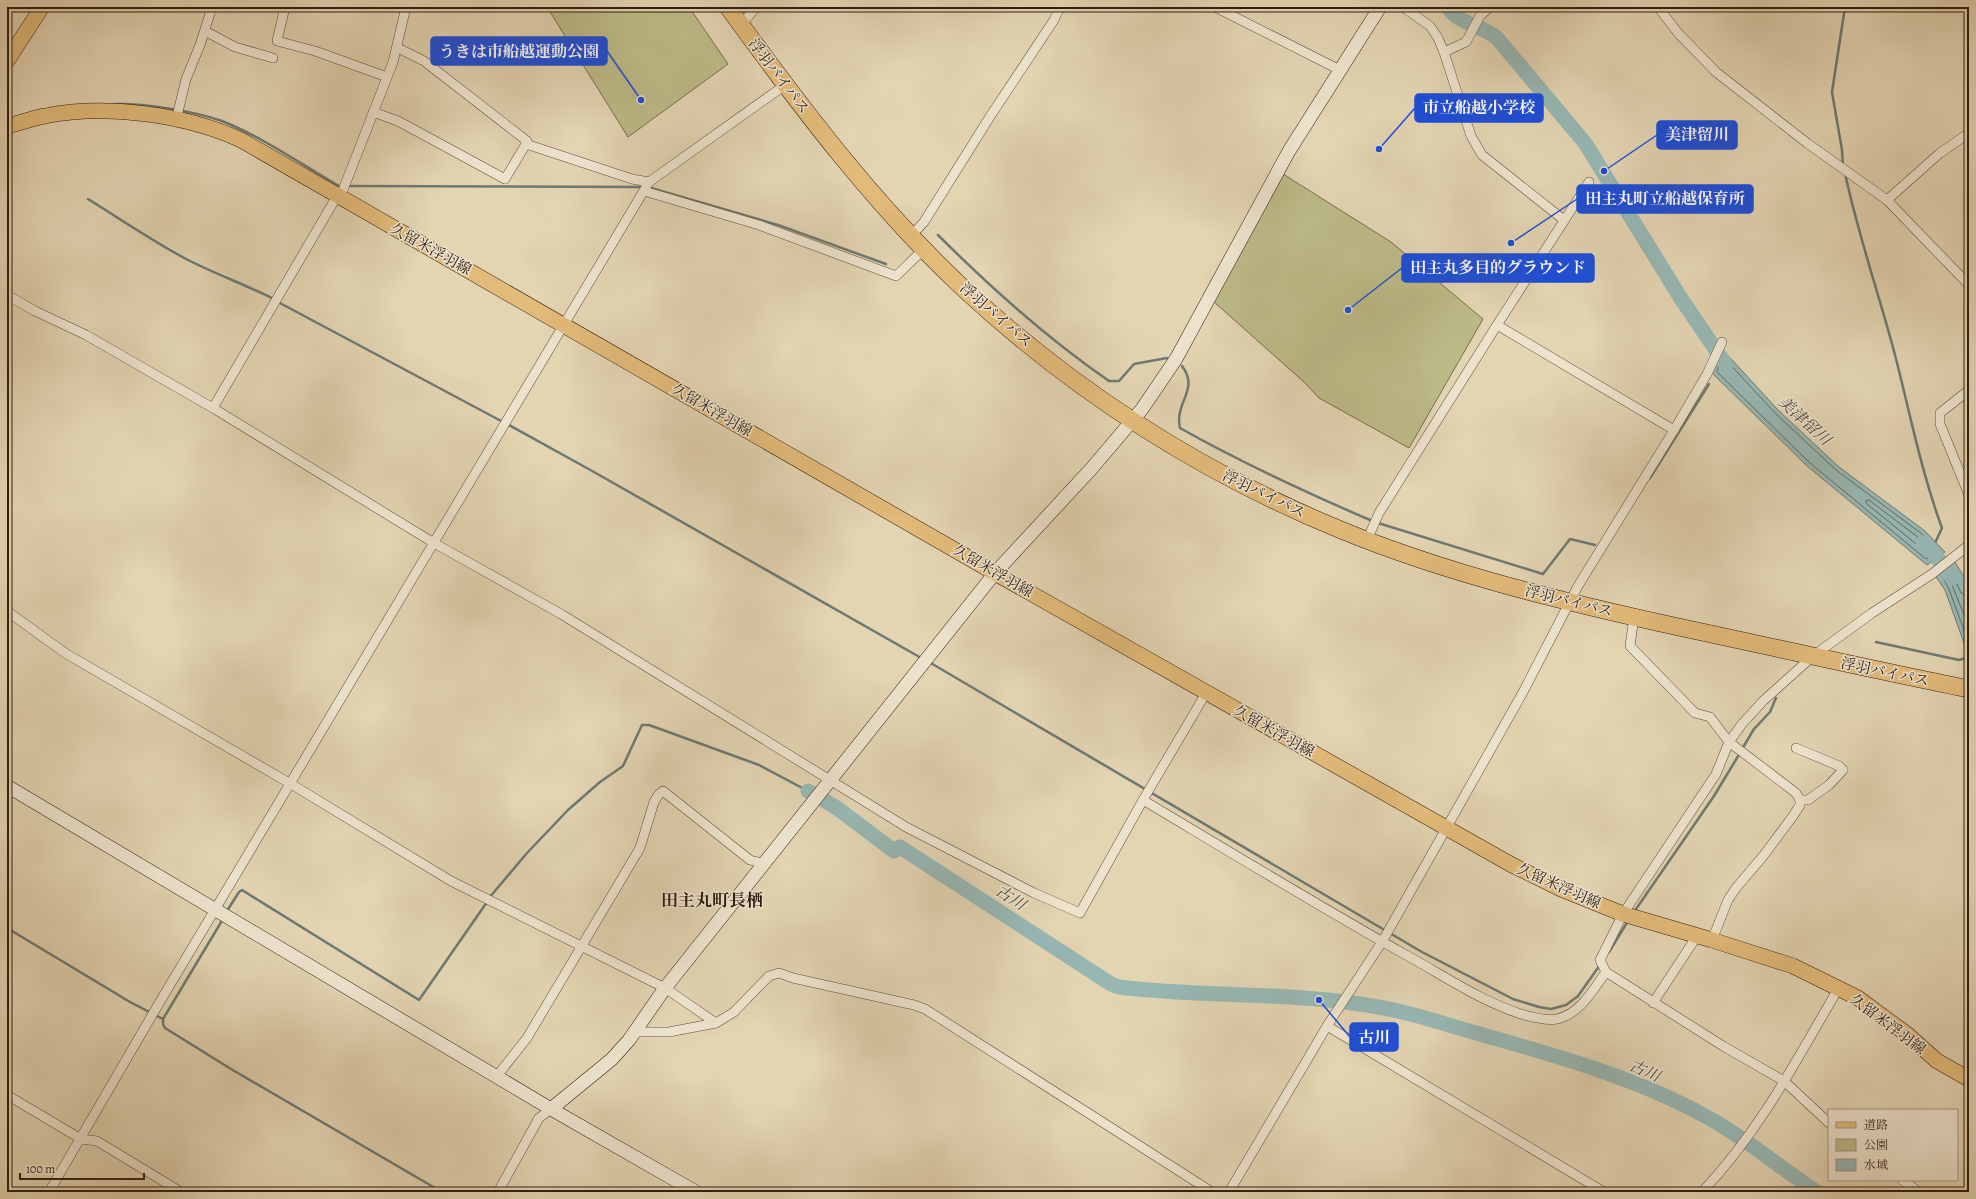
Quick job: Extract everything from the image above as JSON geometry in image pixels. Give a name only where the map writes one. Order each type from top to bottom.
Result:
[{"type":"highway","name":"浮羽バイパス","points":[[728,7],[785,85],[852,169],[910,236],[1001,321],[1058,369],[1132,420],[1198,461],[1283,504],[1366,540],[1432,563],[1569,602],[1969,690]]},
{"type":"main road","points":[[7,61],[42,7]]},
{"type":"main road","name":"久留米浮羽線","points":[[7,126],[45,116],[84,112],[178,115],[241,140],[342,190],[563,325],[1206,693],[1512,864],[1561,889],[1623,914],[1793,966],[1858,998],[1908,1035],[1938,1061],[1969,1080]]},
{"type":"street","points":[[178,115],[186,79],[205,31],[212,7]]},
{"type":"street","points":[[285,7],[277,41],[315,51],[387,77]]},
{"type":"street","points":[[212,408],[342,190],[398,48],[406,7]]},
{"type":"street","points":[[741,25],[756,7]]},
{"type":"street","points":[[910,236],[924,222],[990,115],[1054,20],[1060,7]]},
{"type":"street","points":[[1215,7],[1340,70]]},
{"type":"street","points":[[498,1192],[539,1118],[612,1059],[637,1032],[665,988],[995,573],[1132,420],[1176,359],[1289,151],[1380,7]]},
{"type":"street","points":[[1403,7],[1430,26],[1444,52],[1462,113],[1471,136],[1482,155],[1564,220]]},
{"type":"street","points":[[1444,52],[1466,42],[1480,16],[1490,7]]},
{"type":"street","points":[[1658,7],[1678,33],[1716,72],[1807,142],[1887,200],[1969,285]]},
{"type":"street","points":[[205,31],[235,47],[272,58]]},
{"type":"street","points":[[373,112],[398,121],[505,179],[526,144],[527,141],[424,61],[398,48]]},
{"type":"street","points":[[50,1192],[434,542],[646,187],[785,85]]},
{"type":"street","points":[[1887,200],[1940,153],[1969,133]]},
{"type":"street","points":[[526,144],[632,179],[646,187],[759,225],[896,276],[924,249]]},
{"type":"street","points":[[1366,540],[1379,513],[1589,182]]},
{"type":"street","points":[[7,296],[86,335],[212,408],[434,542],[561,614],[906,827],[1034,893],[1080,913],[1143,800],[1206,693]]},
{"type":"street","points":[[1497,325],[1674,430]]},
{"type":"street","points":[[1228,1192],[1327,1026],[1382,942],[1522,694],[1569,602],[1707,374],[1722,342]]},
{"type":"street","points":[[1969,390],[1940,413],[1940,424],[1969,495]]},
{"type":"street","points":[[1828,1122],[1784,1081],[1653,1003],[1606,972],[1600,960],[1623,914],[1716,774],[1729,742],[1763,701],[1813,656],[1872,613],[1932,574],[1969,545]]},
{"type":"street","points":[[7,611],[65,653],[291,784],[451,881],[665,988],[716,1023]]},
{"type":"street","points":[[1634,617],[1630,646],[1695,713],[1710,717],[1729,742],[1796,793],[1800,800]]},
{"type":"street","points":[[1796,748],[1839,766],[1843,770],[1829,785],[1808,800],[1800,800]]},
{"type":"street","points":[[7,786],[551,1109],[696,1192]]},
{"type":"street","points":[[496,1076],[526,1038],[640,848],[654,802],[659,794],[663,791],[750,860],[765,864]]},
{"type":"street","points":[[1143,800],[1382,942],[1482,997],[1521,1014],[1539,1018],[1556,1019],[1571,1013],[1583,1003],[1606,972]]},
{"type":"street","points":[[1712,940],[1728,900],[1793,816],[1800,800]]},
{"type":"street","points":[[1653,1003],[1697,936]]},
{"type":"street","points":[[637,1032],[669,1032],[716,1023],[734,1012],[769,976],[779,973],[793,978],[925,1009],[1212,1192]]},
{"type":"street","points":[[1702,1192],[1728,1165],[1751,1134],[1838,989]]},
{"type":"street","points":[[1327,1026],[1604,1192]]},
{"type":"street","points":[[7,1095],[80,1139],[97,1141],[181,1192]]},
{"type":"street","points":[[1903,1181],[1919,1192]]},
{"type":"green space","points":[[547,7],[689,7],[728,64],[628,137]]},
{"type":"green space","points":[[1283,174],[1391,242],[1483,319],[1409,448],[1319,398],[1305,383],[1213,301]]},
{"type":"water","points":[[1722,349],[1778,410],[1839,467],[1925,531],[1945,552],[1927,565],[1807,466],[1711,372]]},
{"type":"water","points":[[1953,559],[1964,577],[1969,592],[1969,657],[1945,590],[1934,574]]},
{"type":"waterway","name":"美津留川","points":[[1448,7],[1457,17],[1485,30],[1497,38],[1585,143],[1680,297],[1726,365]]},
{"type":"waterway","points":[[1843,167],[1842,150],[1832,92],[1845,7]]},
{"type":"waterway","points":[[114,104],[168,108],[211,117],[237,127],[281,151],[339,186],[343,186]]},
{"type":"waterway","points":[[1845,173],[1856,219],[1889,332],[1922,464],[1942,528],[1935,543]]},
{"type":"waterway","points":[[348,186],[644,187]]},
{"type":"waterway","points":[[651,188],[778,225],[886,264]]},
{"type":"waterway","points":[[88,199],[177,254],[200,266],[274,299]]},
{"type":"waterway","points":[[938,235],[1020,312],[1064,348],[1109,381],[1119,381],[1134,364],[1167,358]]},
{"type":"waterway","points":[[278,302],[503,422]]},
{"type":"waterway","points":[[1182,366],[1187,374],[1188,389],[1180,411],[1180,428],[1274,477],[1370,520]]},
{"type":"waterway","points":[[1650,478],[1709,384]]},
{"type":"waterway","points":[[507,424],[923,659]]},
{"type":"waterway","points":[[1378,523],[1543,574],[1570,539],[1595,545]]},
{"type":"waterway","name":"美津留川","points":[[1923,543],[1931,549],[1952,578]]},
{"type":"waterway","points":[[1876,642],[1959,660],[1969,657]]},
{"type":"waterway","points":[[929,662],[1422,952],[1513,999],[1551,1009],[1566,1005],[1578,996],[1600,965]]},
{"type":"waterway","points":[[1742,749],[1754,729],[1770,712],[1776,698]]},
{"type":"waterway","points":[[489,898],[527,853],[568,810],[600,782],[623,766],[642,725],[649,725],[759,765],[808,791]]},
{"type":"waterway","points":[[1634,912],[1714,796],[1740,753]]},
{"type":"waterway","name":"古川","points":[[808,791],[837,808],[894,851],[900,847],[1111,984],[1119,987],[1149,990],[1330,1000],[1375,1006],[1418,1016],[1535,1050],[1594,1068],[1652,1090],[1680,1103],[1735,1134],[1817,1192]]},
{"type":"waterway","points":[[227,911],[239,892],[242,890],[419,1000],[487,902]]},
{"type":"waterway","points":[[223,919],[163,1019],[165,1028],[231,1069],[442,1192]]},
{"type":"waterway","points":[[1609,952],[1628,921]]},
{"type":"waterway","points":[[7,928],[130,1002],[163,1019]]},
{"type":"place","name":"うきは市船越運動公園","points":[[641,100]]},
{"type":"place","name":"市立船越小学校","points":[[1379,149]]},
{"type":"place","name":"美津留川","points":[[1604,171]]},
{"type":"place","name":"田主丸町立船越保育所","points":[[1511,243]]},
{"type":"place","name":"田主丸多目的グラウンド","points":[[1348,310]]},
{"type":"place","name":"古川","points":[[1319,1000]]},
{"type":"district","name":"田主丸町長栖","points":[[712,900]]}]
